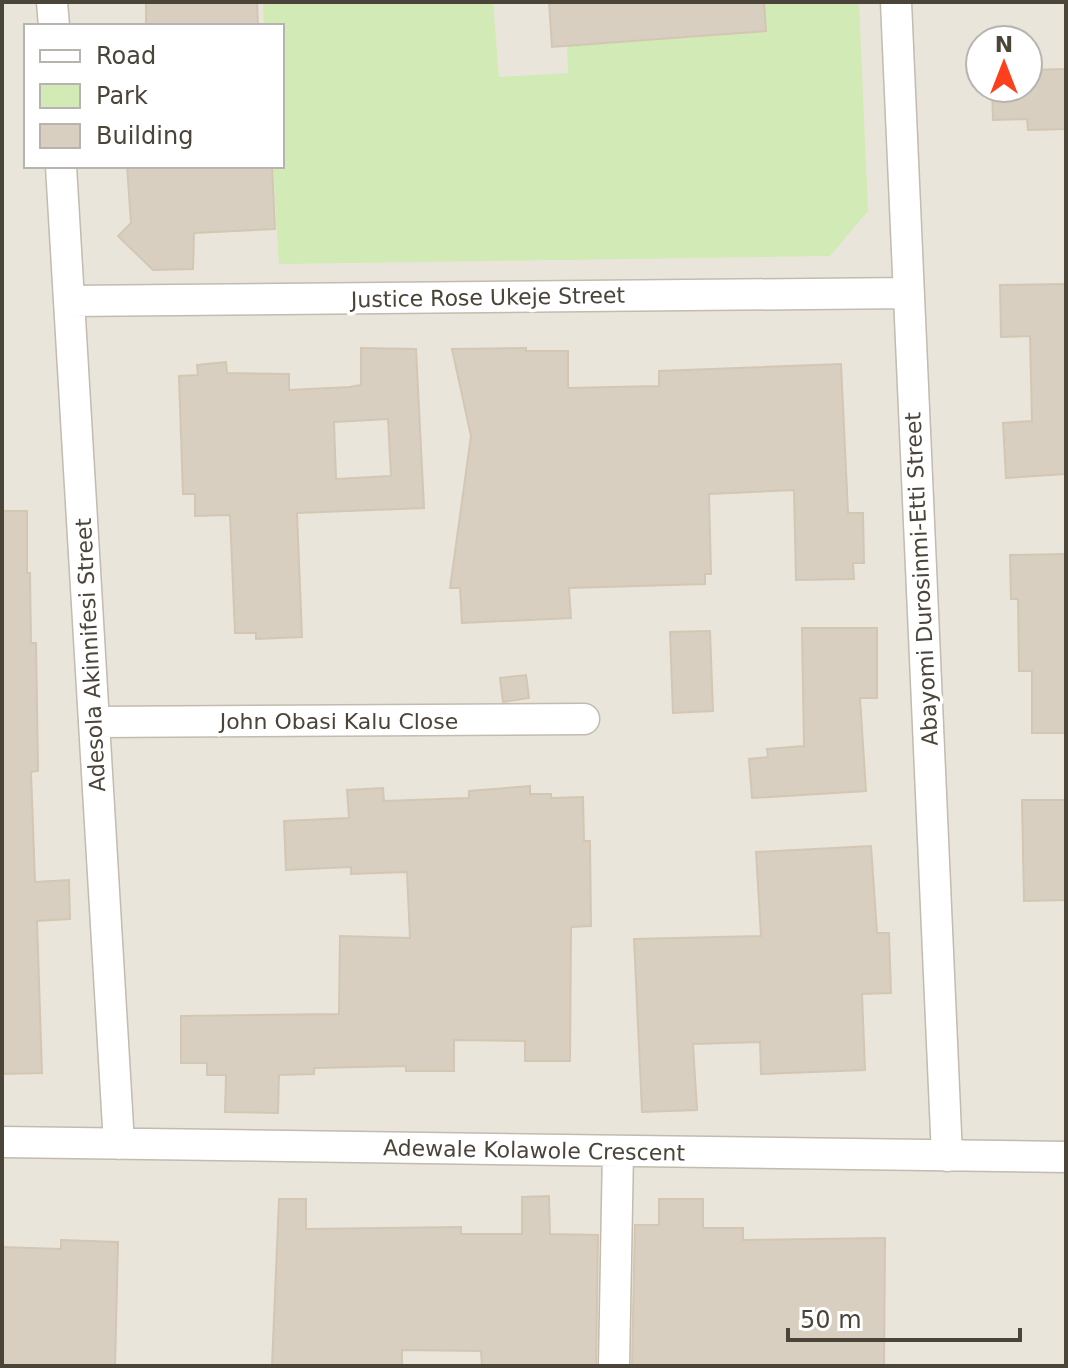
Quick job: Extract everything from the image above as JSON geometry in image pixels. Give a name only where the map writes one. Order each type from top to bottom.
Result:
[{"type":"street","points":[[52,2],[54,24]]},
{"type":"street","name":"Abayomi Durosinmi-Etti Street","points":[[896,2],[947,1156]]},
{"type":"street","name":"Adesola Akinnifesi Street","points":[[61,168],[119,1144]]},
{"type":"street","name":"Justice Rose Ukeje Street","points":[[69,301],[908,293]]},
{"type":"street","name":"John Obasi Kalu Close","points":[[94,722],[584,719]]},
{"type":"street","name":"Adewale Kolawole Crescent","points":[[2,1142],[1066,1157]]},
{"type":"street","points":[[614,1366],[618,1151]]},
{"type":"shaded area","points":[[2,2],[1066,2],[1066,1366],[2,1366]]},
{"type":"green space","points":[[263,2],[493,2],[499,77],[568,73],[567,46],[765,31],[764,2],[859,2],[868,211],[830,256],[279,264],[273,168],[284,168],[284,24],[264,24]]},
{"type":"building","points":[[146,2],[257,2],[258,24],[146,24]]},
{"type":"building","points":[[549,2],[764,2],[766,31],[552,47]]},
{"type":"building","points":[[1066,69],[1066,129],[1028,130],[1027,119],[993,120],[992,104],[1044,104],[1044,70]]},
{"type":"building","points":[[127,168],[272,168],[275,229],[194,233],[193,269],[153,270],[118,236],[131,223]]},
{"type":"building","points":[[1066,284],[1066,474],[1006,478],[1003,423],[1032,421],[1030,336],[1001,337],[1000,285]]},
{"type":"building","points":[[361,348],[416,349],[424,508],[297,513],[302,637],[256,639],[256,633],[235,633],[230,515],[195,516],[195,494],[183,494],[179,376],[198,375],[197,365],[226,362],[227,373],[289,374],[289,390],[361,385]],"holes":[[[388,419],[391,476],[336,479],[334,422]]]},
{"type":"building","points":[[526,348],[526,351],[568,351],[568,388],[659,386],[659,371],[841,364],[848,513],[863,513],[864,563],[853,563],[854,579],[796,580],[794,490],[709,494],[711,574],[705,574],[705,584],[569,588],[571,618],[462,623],[460,588],[450,588],[471,436],[452,349]]},
{"type":"building","points":[[2,511],[27,511],[31,643],[36,643],[38,771],[31,772],[35,882],[69,880],[70,919],[37,921],[42,1073],[2,1074]]},
{"type":"building","points":[[1066,554],[1066,733],[1032,733],[1032,671],[1019,671],[1018,599],[1011,599],[1010,555]]},
{"type":"building","points":[[802,628],[877,628],[877,698],[860,698],[866,791],[752,798],[749,759],[768,757],[767,749],[804,746]]},
{"type":"building","points":[[710,631],[713,711],[673,713],[670,632]]},
{"type":"building","points":[[526,675],[529,698],[503,702],[500,678]]},
{"type":"building","points":[[530,786],[530,794],[551,794],[551,798],[583,797],[584,841],[590,841],[591,926],[571,927],[570,1061],[525,1061],[525,1041],[454,1040],[454,1071],[406,1071],[406,1066],[314,1068],[314,1074],[279,1075],[278,1113],[225,1112],[226,1075],[207,1075],[207,1063],[181,1063],[181,1016],[339,1014],[340,936],[410,938],[407,872],[351,874],[351,867],[286,870],[284,821],[349,818],[347,790],[383,788],[384,801],[469,798],[469,791]]},
{"type":"building","points":[[1022,800],[1065,800],[1066,900],[1024,901]]},
{"type":"building","points":[[871,846],[877,933],[889,933],[891,993],[862,994],[865,1070],[761,1074],[760,1042],[693,1044],[697,1110],[642,1112],[634,939],[761,936],[756,852]]},
{"type":"building","points":[[549,1196],[550,1234],[598,1235],[596,1366],[482,1366],[481,1351],[402,1350],[402,1366],[272,1366],[279,1199],[306,1199],[306,1229],[461,1227],[461,1234],[522,1234],[522,1197]]},
{"type":"building","points":[[659,1199],[703,1199],[703,1228],[743,1228],[743,1240],[885,1238],[884,1366],[632,1366],[635,1225],[659,1225]]},
{"type":"building","points":[[61,1240],[118,1242],[115,1366],[2,1366],[2,1247],[61,1249]]}]
